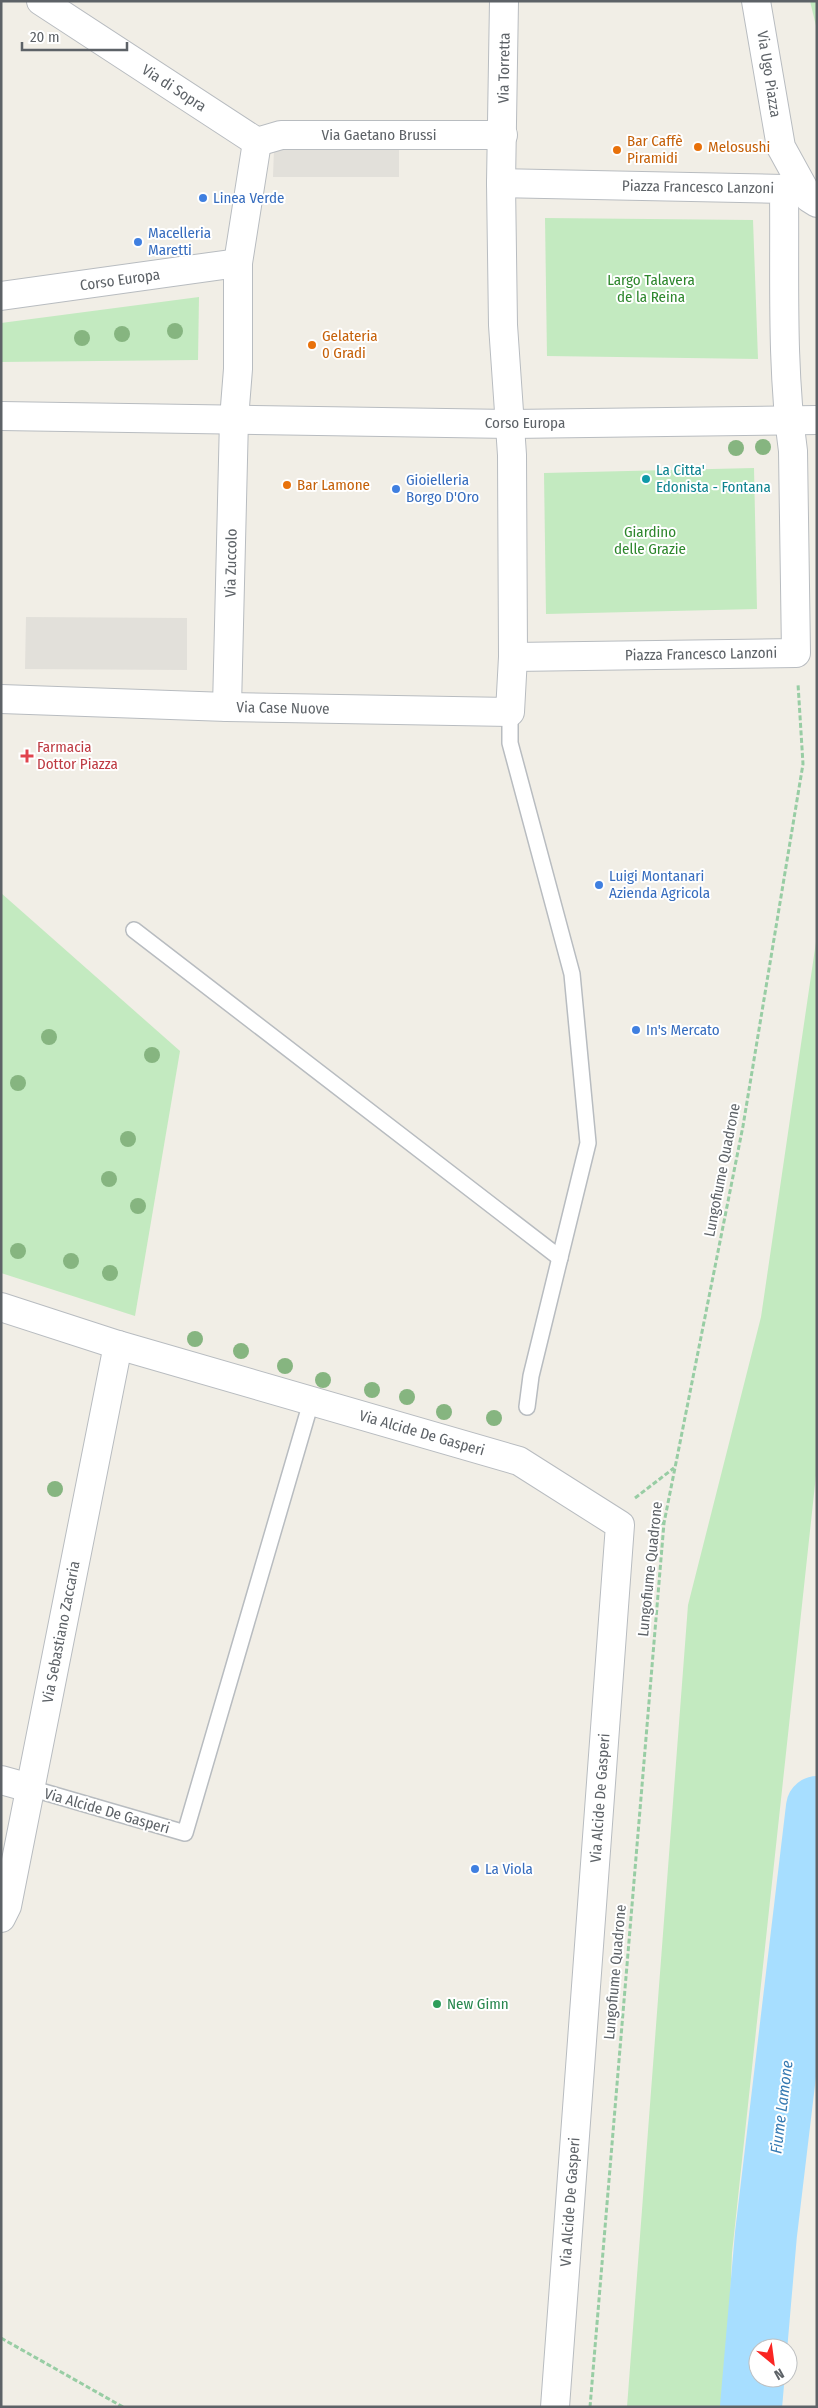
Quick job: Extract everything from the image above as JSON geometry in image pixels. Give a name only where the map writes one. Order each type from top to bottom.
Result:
[{"type":"street","name":"Via di Sopra","points":[[41,1],[257,142]]},
{"type":"street","name":"Via Torretta","points":[[503,135],[504,1]]},
{"type":"street","name":"Via Ugo Piazza","points":[[756,1],[781,147],[808,198],[817,203]]},
{"type":"street","name":"Via Gaetano Brussi","points":[[257,142],[281,135],[503,135]]},
{"type":"street","points":[[503,135],[501,182],[503,324],[511,424],[513,656],[510,712]]},
{"type":"street","points":[[234,419],[238,369],[238,263],[257,142]]},
{"type":"street","name":"Piazza Francesco Lanzoni","points":[[501,182],[784,189],[789,421],[793,451],[796,653],[513,656]]},
{"type":"street","name":"Corso Europa","points":[[1,296],[238,263]]},
{"type":"street","name":"Corso Europa","points":[[1,416],[511,424],[817,420]]},
{"type":"street","name":"Via Zuccolo","points":[[227,707],[234,419]]},
{"type":"street","name":"Via Case Nuove","points":[[1,698],[227,707],[510,712]]},
{"type":"street","name":"Via Alcide De Gasperi","points":[[1,1308],[118,1345],[519,1461],[615,1521],[555,2407]]},
{"type":"street","name":"Via Sebastiano Zaccaria","points":[[1,1918],[7,1906],[118,1345]]},
{"type":"street","points":[[1,1780],[30,1788]]},
{"type":"lane","points":[[510,712],[510,743],[572,974],[588,1143],[531,1376],[527,1407]]},
{"type":"lane","points":[[134,930],[560,1258]]},
{"type":"lane","name":"Via Alcide De Gasperi","points":[[30,1788],[185,1833],[311,1402]]},
{"type":"path","name":"Lungofiume Quadrone","points":[[590,2407],[664,1523],[743,1126],[803,764],[796,653]]},
{"type":"path","points":[[615,1521],[675,1468]]},
{"type":"path","points":[[1,2338],[123,2407]]},
{"type":"shaded area","points":[[399,148],[399,177],[273,177],[274,149]]},
{"type":"shaded area","points":[[26,617],[187,618],[187,670],[25,669]]},
{"type":"green space","points":[[810,1],[817,1],[817,30]]},
{"type":"green space","name":"Largo Talavera de la Reina","points":[[545,218],[753,220],[758,359],[547,356]]},
{"type":"green space","points":[[199,297],[198,360],[1,362],[1,323]]},
{"type":"green space","name":"Giardino delle Grazie","points":[[754,468],[757,609],[546,614],[544,473]]},
{"type":"green space","points":[[1,893],[180,1051],[135,1316],[1,1273]]},
{"type":"green space","points":[[817,935],[817,1466],[732,2253],[726,2407],[627,2407],[688,1605],[761,1317]]},
{"type":"waterway","name":"Fiume Lamone","points":[[751,2407],[766,2234],[817,1807]]},
{"type":"place","name":"Melosushi","points":[[698,147]]},
{"type":"place","name":"Bar Caffè Piramidi","points":[[617,150]]},
{"type":"place","name":"Linea Verde","points":[[203,198]]},
{"type":"place","name":"Macelleria Maretti","points":[[138,242]]},
{"type":"place","name":"Gelateria 0 Gradi","points":[[312,345]]},
{"type":"place","name":"La Citta' Edonista - Fontana","points":[[646,479]]},
{"type":"place","name":"Bar Lamone","points":[[287,485]]},
{"type":"place","name":"Gioielleria Borgo D'Oro","points":[[396,489]]},
{"type":"place","name":"Farmacia Dottor Piazza","points":[[27,756]]},
{"type":"place","name":"Luigi Montanari Azienda Agricola","points":[[599,885]]},
{"type":"place","name":"In's Mercato","points":[[636,1030]]},
{"type":"place","name":"La Viola","points":[[475,1869]]},
{"type":"place","name":"New Gimn","points":[[437,2004]]}]
